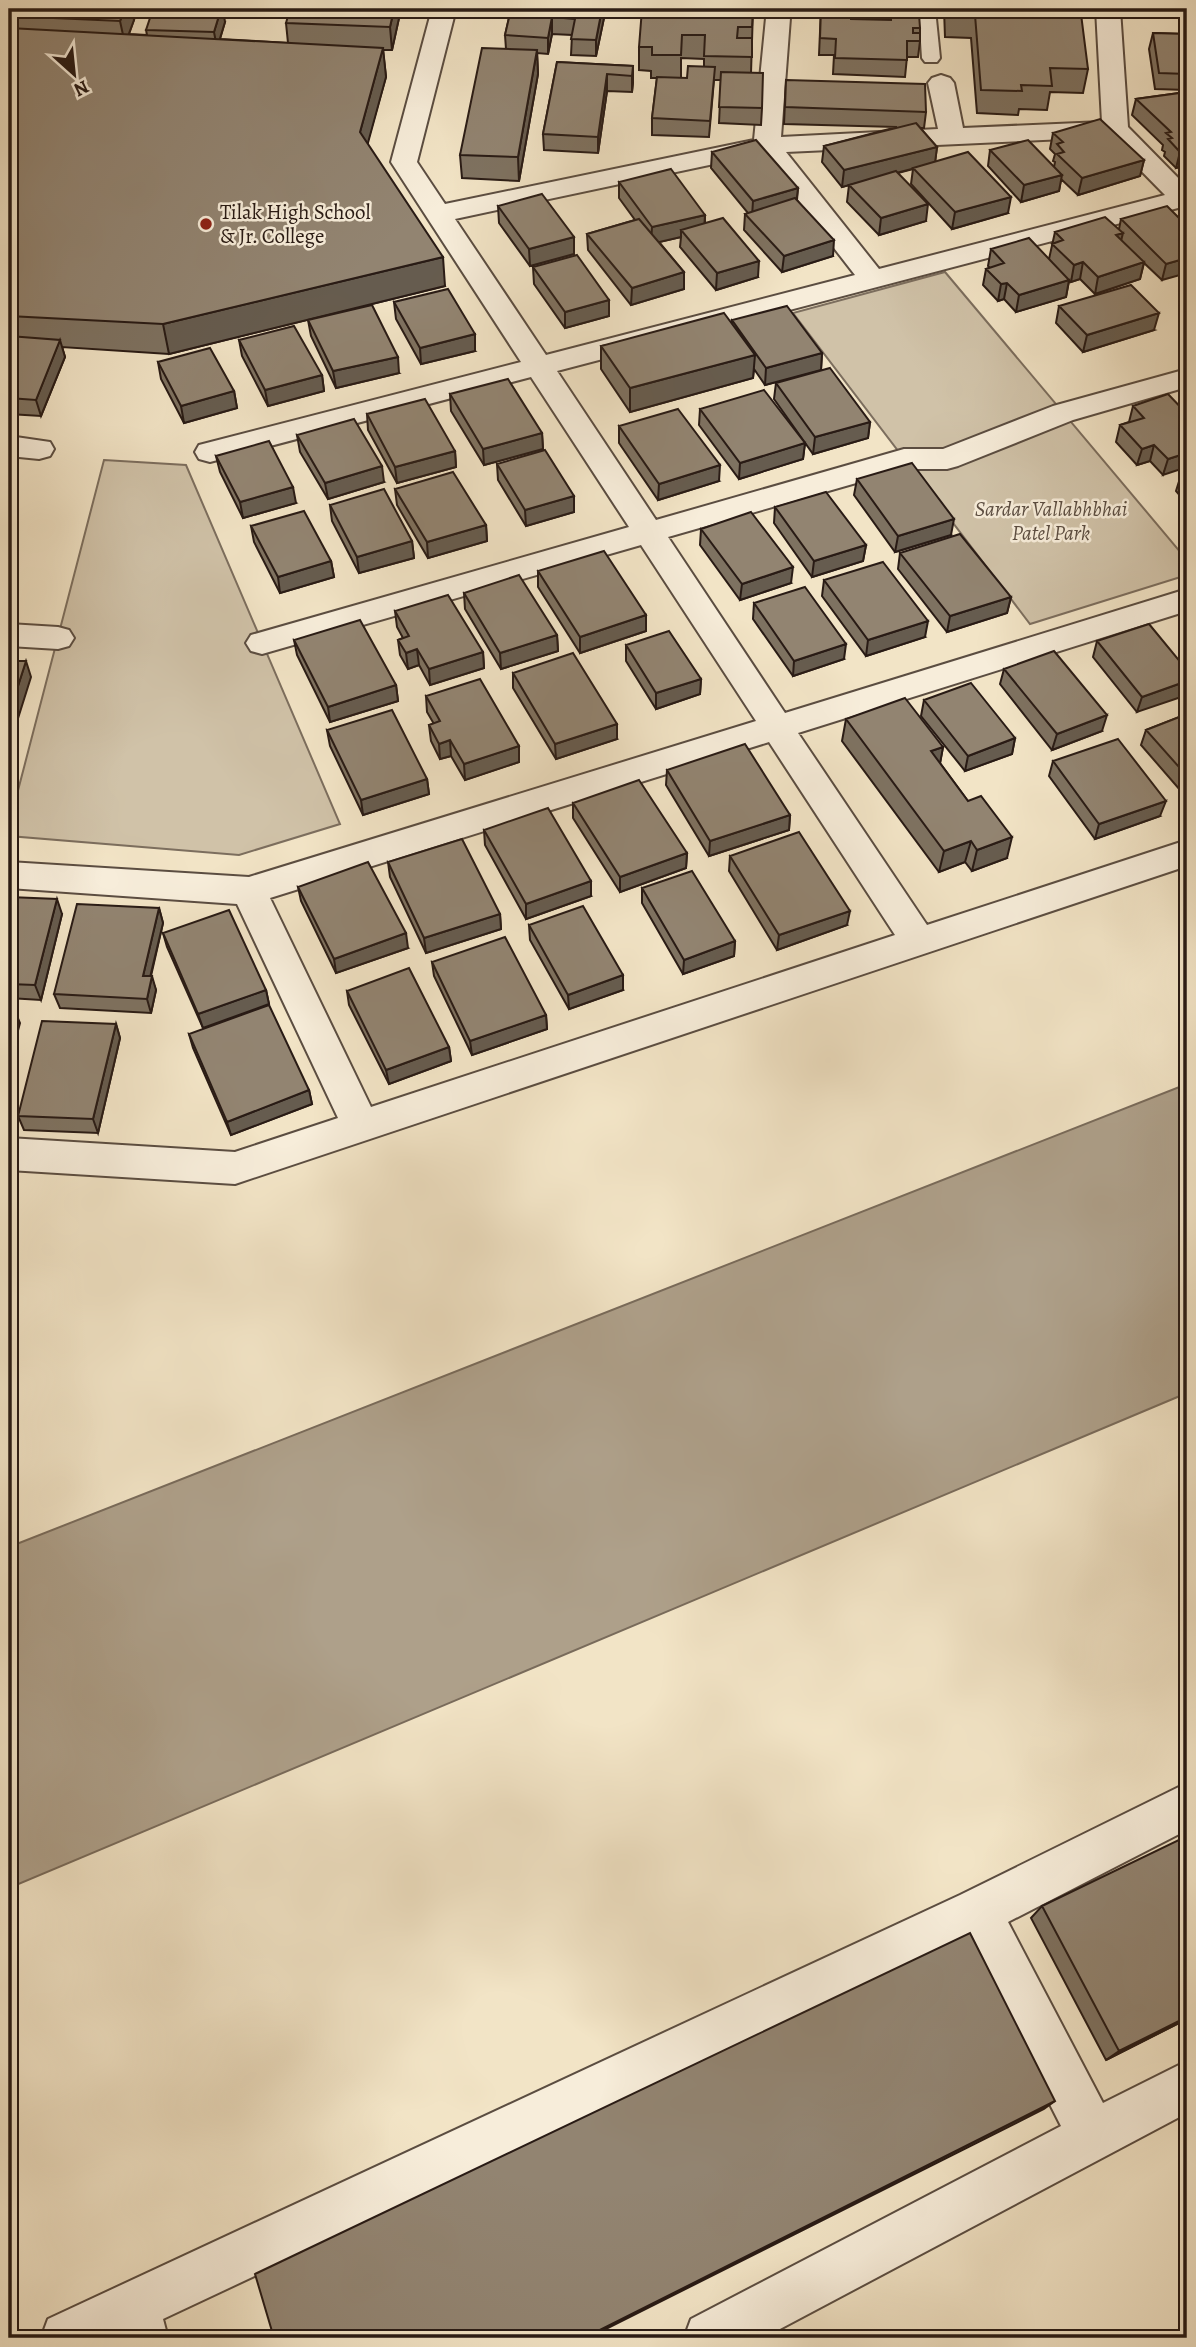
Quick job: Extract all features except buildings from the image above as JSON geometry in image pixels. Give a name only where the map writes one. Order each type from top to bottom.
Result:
[{"type":"street","points":[[444,9],[404,162],[919,942]]},
{"type":"street","points":[[1108,9],[1115,129],[1186,199]]},
{"type":"street","points":[[778,18],[767,145],[872,278]]},
{"type":"street","points":[[941,83],[952,136]]},
{"type":"street","points":[[438,214],[767,145],[1115,129]]},
{"type":"street","points":[[210,452],[872,278],[1186,199]]},
{"type":"street","points":[[262,643],[904,458],[947,459],[1063,413],[1187,379]]},
{"type":"street","points":[[9,446],[40,449]]},
{"type":"street","points":[[9,875],[249,891],[777,727],[1146,626],[1187,600]]},
{"type":"street","points":[[9,635],[58,638]]},
{"type":"street","points":[[9,1154],[235,1168],[1187,853]]},
{"type":"street","points":[[249,891],[360,1126]]},
{"type":"street","points":[[67,2338],[138,2322],[1187,1806]]},
{"type":"street","points":[[976,1912],[1093,2136]]},
{"type":"street","points":[[710,2338],[1187,2086]]},
{"type":"lane","points":[[927,9],[931,58]]},
{"type":"green space","name":"Sardar Vallabhbhai Patel Park","points":[[945,272],[1187,560],[1187,575],[1030,624],[793,313]]},
{"type":"green space","points":[[104,460],[186,465],[340,824],[239,855],[9,836],[9,825]]},
{"type":"shaded area","points":[[1187,1084],[1187,1393],[9,1888],[9,1547]]},
{"type":"place","name":"Tilak High School & Jr. College","points":[[206,224]]}]
